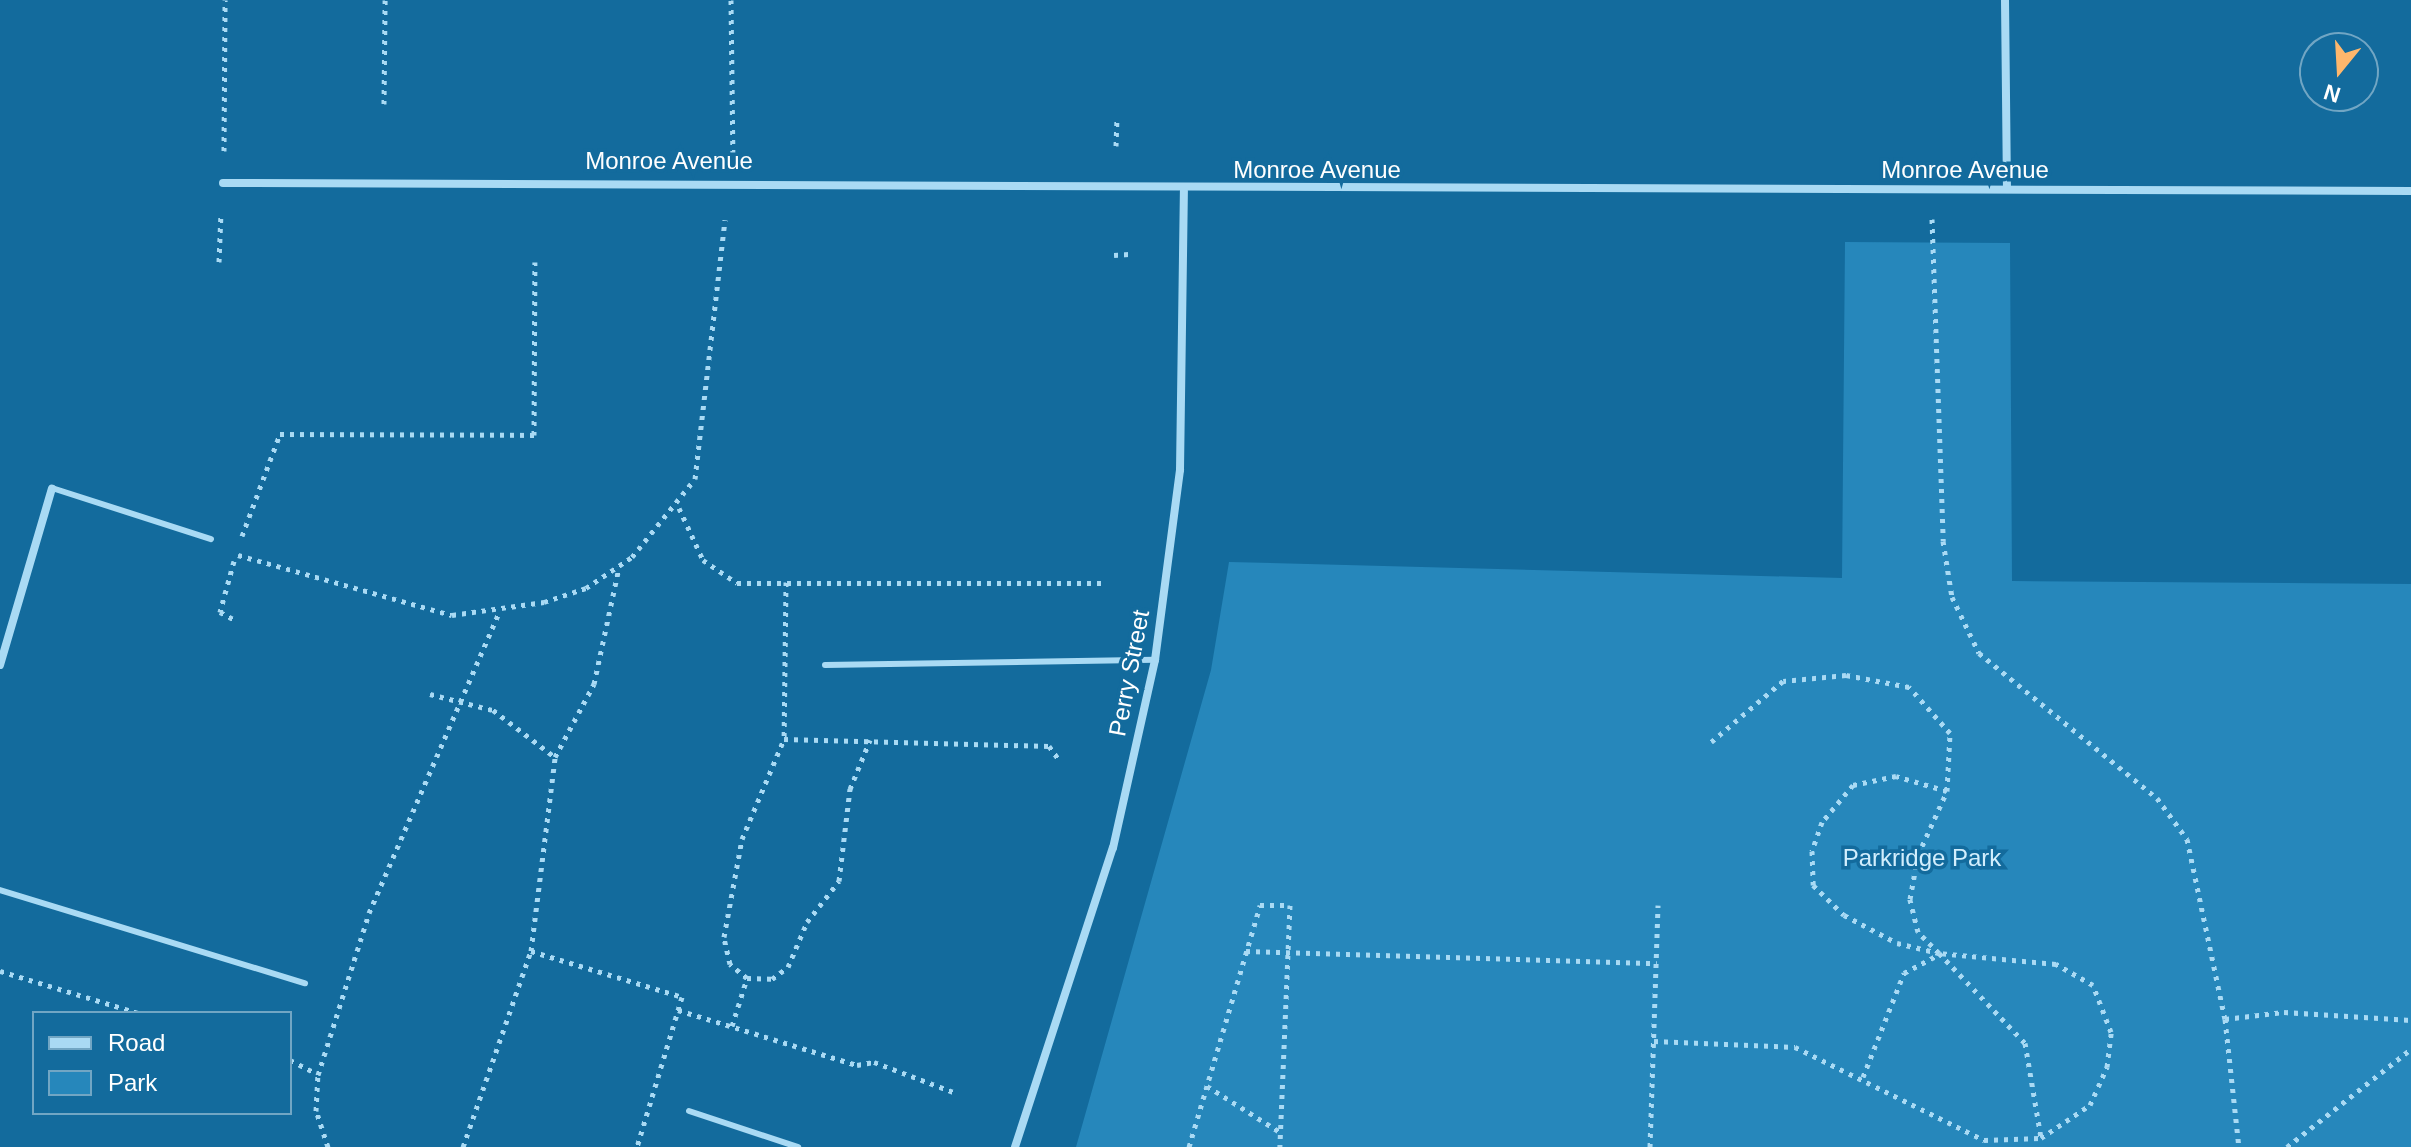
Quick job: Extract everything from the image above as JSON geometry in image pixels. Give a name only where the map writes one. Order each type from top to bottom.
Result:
[{"type":"street","points":[[2005,0],[2007,189]]},
{"type":"street","name":"Monroe Avenue","points":[[223,183],[730,180],[1184,191],[2411,191]]},
{"type":"street","name":"Perry Street","points":[[1015,1147],[1113,848],[1155,660],[1180,470],[1184,191]]},
{"type":"street","points":[[0,665],[52,488]]},
{"type":"lane","points":[[52,488],[211,539]]},
{"type":"lane","points":[[825,665],[1155,660]]},
{"type":"lane","points":[[0,890],[305,983]]},
{"type":"lane","points":[[689,1111],[798,1147]]},
{"type":"path","points":[[219,262],[225,0]]},
{"type":"path","points":[[384,104],[385,0]]},
{"type":"path","points":[[731,0],[733,156]]},
{"type":"path","points":[[1116,146],[1117,120]]},
{"type":"path","points":[[1931,190],[1943,541],[1952,597],[1979,653],[2001,675],[2157,798],[2187,839],[2225,1019],[2239,1147]]},
{"type":"path","points":[[236,554],[421,611],[499,612],[586,588],[619,566],[679,508],[704,443],[725,220]]},
{"type":"path","points":[[1114,255],[1129,254]]},
{"type":"path","points":[[235,620],[220,612],[236,554],[280,434],[534,435],[535,262]]},
{"type":"path","points":[[679,508],[703,560],[723,578],[786,582],[1102,583]]},
{"type":"path","points":[[463,1147],[531,951],[555,757],[594,684],[619,566]]},
{"type":"path","points":[[786,582],[784,739],[742,839],[724,937],[730,964],[747,978],[772,979],[788,967],[807,922],[839,881],[850,789],[870,740]]},
{"type":"path","points":[[328,1147],[316,1111],[318,1075],[369,913],[499,612]]},
{"type":"path","points":[[1711,742],[1783,681],[1846,675],[1909,687],[1950,733],[1947,791],[1918,855],[1910,899],[1918,932],[2025,1043],[2041,1138]]},
{"type":"path","points":[[430,694],[462,698],[493,710],[555,757]]},
{"type":"path","points":[[784,739],[1049,746],[1060,761]]},
{"type":"path","points":[[1654,1041],[1795,1047],[1863,1077],[1907,1107],[1984,1140],[2041,1138],[2090,1105],[2107,1067],[2111,1032],[2093,985],[2056,964],[1939,953],[1897,943],[1844,915],[1813,885],[1812,851],[1822,822],[1853,785],[1896,776],[1947,791]]},
{"type":"path","points":[[1189,1147],[1260,905],[1290,905],[1280,1147]]},
{"type":"path","points":[[1650,1147],[1658,905]]},
{"type":"path","points":[[531,951],[682,997],[637,1147]]},
{"type":"path","points":[[1246,951],[1657,963]]},
{"type":"path","points":[[1863,1077],[1904,973],[1939,953]]},
{"type":"path","points":[[0,971],[131,1011]]},
{"type":"path","points":[[732,1026],[747,978]]},
{"type":"path","points":[[678,1010],[857,1065],[874,1062],[956,1093]]},
{"type":"path","points":[[2225,1019],[2284,1012],[2411,1020]]},
{"type":"path","points":[[2287,1147],[2411,1049]]},
{"type":"path","points":[[292,1061],[318,1075]]},
{"type":"path","points":[[1207,1086],[1280,1132]]},
{"type":"green space","name":"Parkridge Park","points":[[1845,242],[2010,243],[2012,581],[2411,584],[2411,1147],[1076,1147],[1211,670],[1229,562],[1842,578]]}]
